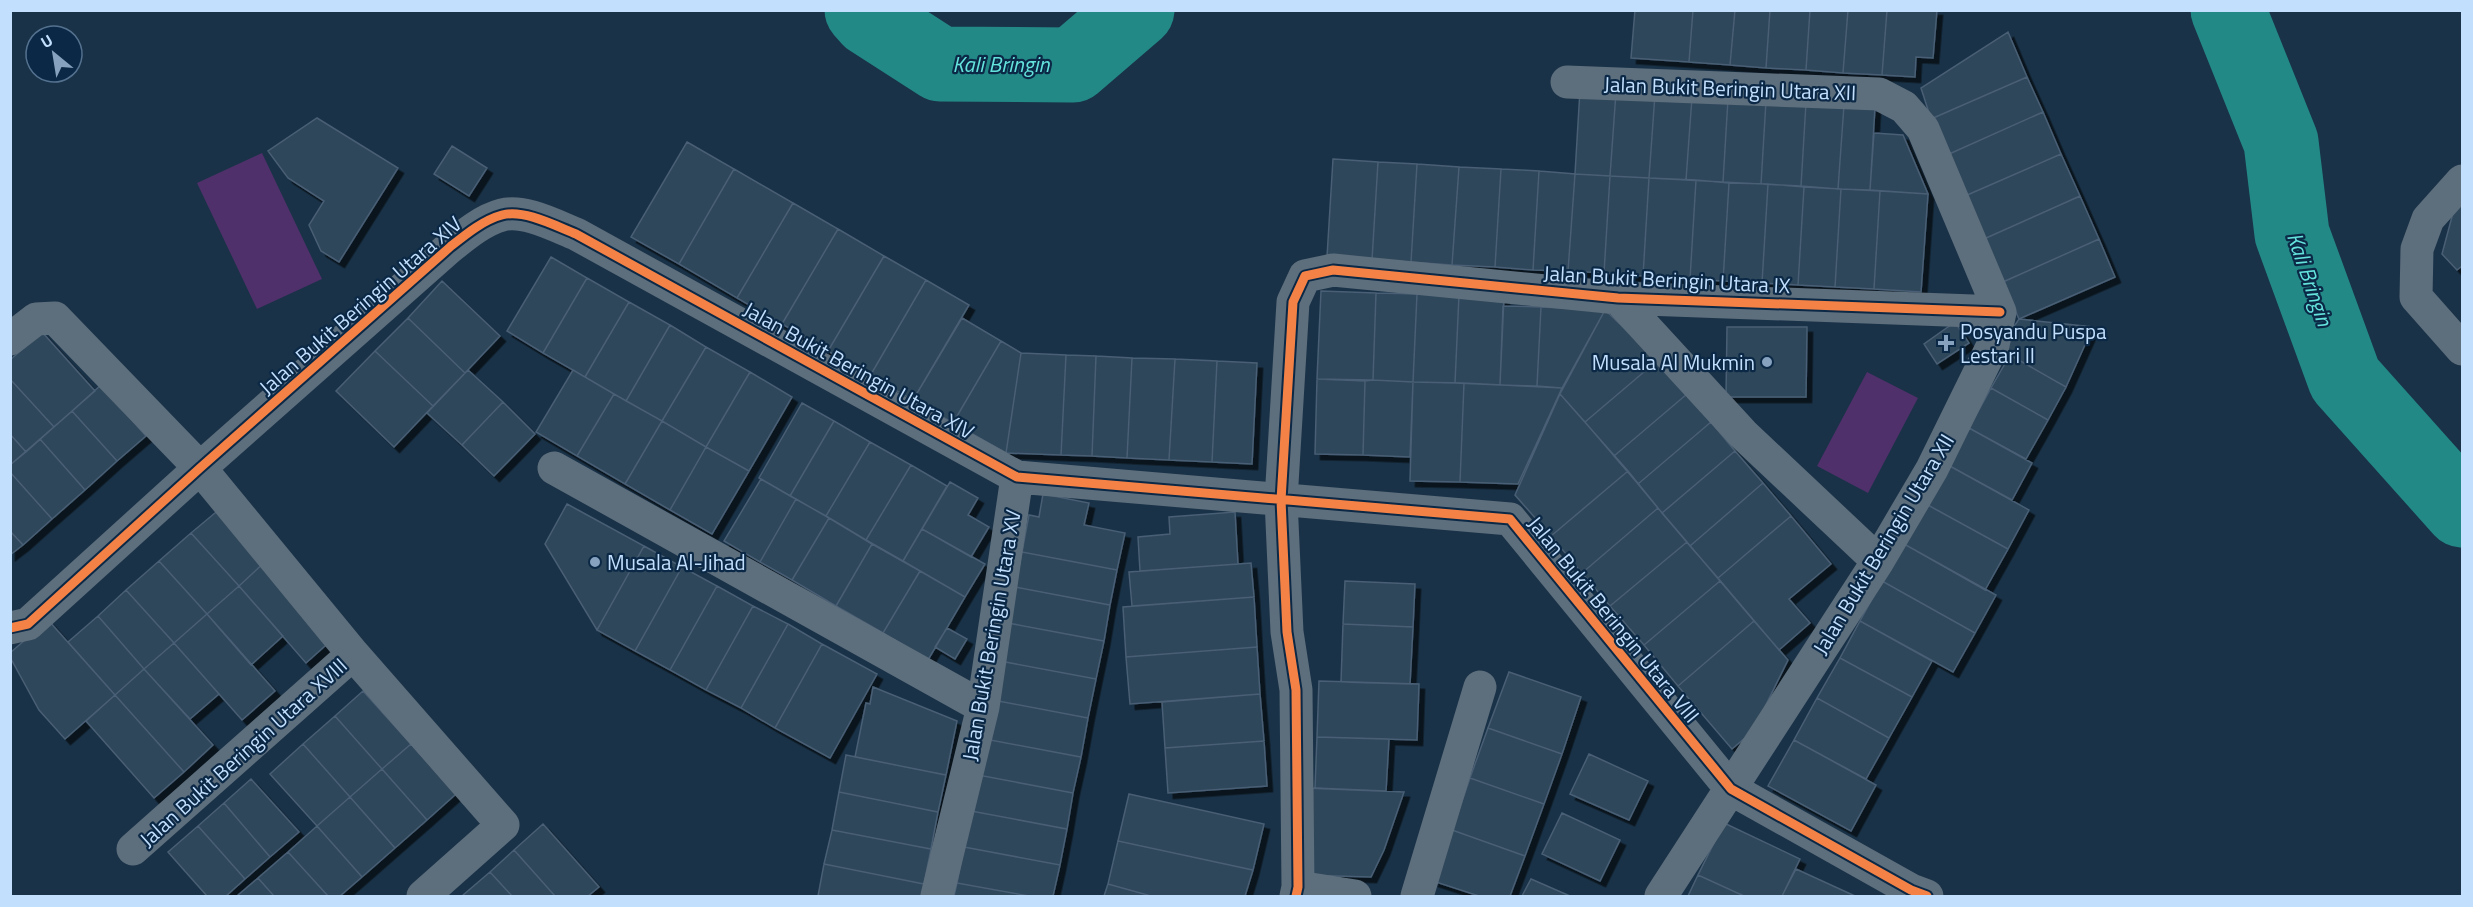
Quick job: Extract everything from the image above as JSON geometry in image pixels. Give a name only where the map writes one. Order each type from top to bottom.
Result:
[{"type":"street","name":"Jalan Bukit Beringin Utara XII","points":[[1567,82],[1879,94],[1904,107],[1923,129],[2000,312],[1993,345],[1932,469],[1878,561],[1661,897]]},
{"type":"street","points":[[2463,181],[2428,219],[2417,249],[2416,297],[2463,349]]},
{"type":"street","name":"Jalan Bukit Beringin Utara XIV","points":[[19,626],[450,248],[474,228],[504,214],[531,216],[576,234],[1017,477]]},
{"type":"street","name":"Jalan Bukit Beringin Utara IX","points":[[1281,500],[1293,302],[1305,276],[1333,270],[1618,298],[2000,312]]},
{"type":"street","points":[[1618,298],[1743,434],[1878,561]]},
{"type":"street","points":[[10,339],[36,319],[55,318],[200,468],[353,654],[503,825],[423,897]]},
{"type":"street","points":[[554,468],[983,707]]},
{"type":"street","name":"Jalan Bukit Beringin Utara VIII","points":[[1017,477],[1510,519],[1731,789]]},
{"type":"street","name":"Jalan Bukit Beringin Utara XV","points":[[937,897],[983,707],[1017,477]]},
{"type":"street","points":[[1281,500],[1287,632],[1296,690],[1297,892],[1355,897]]},
{"type":"street","name":"Jalan Bukit Beringin Utara XVIII","points":[[134,849],[353,654]]},
{"type":"street","points":[[1417,897],[1480,687]]},
{"type":"street","points":[[1731,789],[1915,894]]},
{"type":"shaded area","points":[[262,153],[322,279],[257,309],[197,183]]},
{"type":"shaded area","points":[[1867,372],[1918,398],[1868,493],[1817,466]]},
{"type":"building","points":[[1635,10],[1693,10],[1689,62],[1631,58]]},
{"type":"building","points":[[1693,10],[1735,10],[1730,65],[1689,62]]},
{"type":"building","points":[[1735,10],[1770,10],[1766,68],[1730,65]]},
{"type":"building","points":[[1770,10],[1810,10],[1806,70],[1766,68]]},
{"type":"building","points":[[1810,10],[1848,10],[1843,73],[1806,70]]},
{"type":"building","points":[[1848,10],[1887,10],[1882,75],[1843,73]]},
{"type":"building","points":[[1887,10],[1937,10],[1933,58],[1916,57],[1915,77],[1882,75]]},
{"type":"building","points":[[2008,32],[2027,77],[1931,119],[1921,88]]},
{"type":"building","points":[[2027,77],[2043,112],[1947,155],[1931,119]]},
{"type":"building","points":[[1580,90],[1616,92],[1610,176],[1575,174]]},
{"type":"building","points":[[1616,92],[1655,94],[1649,178],[1610,176]]},
{"type":"building","points":[[1655,94],[1692,97],[1686,180],[1649,178]]},
{"type":"building","points":[[1692,97],[1728,99],[1723,182],[1686,180]]},
{"type":"building","points":[[1728,99],[1766,101],[1761,184],[1723,182]]},
{"type":"building","points":[[1766,101],[1806,103],[1801,186],[1761,184]]},
{"type":"building","points":[[1806,103],[1844,105],[1838,189],[1801,186]]},
{"type":"building","points":[[1844,105],[1875,107],[1870,190],[1838,189]]},
{"type":"building","points":[[2043,112],[2061,154],[1965,196],[1947,155]]},
{"type":"building","points":[[317,118],[398,168],[339,262],[321,251],[309,225],[324,201],[288,178],[268,151]]},
{"type":"building","points":[[1874,133],[1903,135],[1928,194],[1870,190]]},
{"type":"building","points":[[687,142],[734,169],[679,264],[631,237]]},
{"type":"building","points":[[452,146],[487,168],[469,196],[434,174]]},
{"type":"building","points":[[2061,154],[2080,196],[1984,239],[1965,196]]},
{"type":"building","points":[[1333,159],[1378,162],[1372,260],[1327,257]]},
{"type":"building","points":[[1378,162],[1417,164],[1411,262],[1372,260]]},
{"type":"building","points":[[1417,164],[1459,167],[1452,265],[1411,262]]},
{"type":"building","points":[[1459,167],[1501,169],[1495,267],[1452,265]]},
{"type":"building","points":[[734,169],[793,203],[737,298],[679,264]]},
{"type":"building","points":[[1501,169],[1539,171],[1533,270],[1495,267]]},
{"type":"building","points":[[1539,171],[1575,174],[1568,271],[1533,270]]},
{"type":"building","points":[[1575,174],[1610,176],[1604,273],[1568,271]]},
{"type":"building","points":[[1610,176],[1649,178],[1643,276],[1604,273]]},
{"type":"building","points":[[1649,178],[1696,180],[1690,279],[1643,276]]},
{"type":"building","points":[[1696,180],[1729,183],[1723,281],[1690,279]]},
{"type":"building","points":[[1729,183],[1768,184],[1762,283],[1723,281]]},
{"type":"building","points":[[1768,184],[1804,187],[1798,285],[1762,283]]},
{"type":"building","points":[[1804,187],[1841,189],[1835,287],[1798,285]]},
{"type":"building","points":[[1841,189],[1880,191],[1874,289],[1835,287]]},
{"type":"building","points":[[1880,191],[1928,194],[1921,292],[1874,289]]},
{"type":"building","points":[[2462,193],[2462,266],[2457,270],[2442,254],[2457,198]]},
{"type":"building","points":[[2080,196],[2099,239],[2003,282],[1984,239]]},
{"type":"building","points":[[793,203],[838,229],[782,324],[737,298]]},
{"type":"building","points":[[838,229],[884,256],[828,351],[782,324]]},
{"type":"building","points":[[2099,239],[2115,277],[2019,319],[2003,282]]},
{"type":"building","points":[[884,256],[926,280],[870,376],[828,351]]},
{"type":"building","points":[[551,257],[587,278],[543,353],[507,331]]},
{"type":"building","points":[[587,278],[629,302],[585,377],[543,353]]},
{"type":"building","points":[[926,280],[969,305],[913,400],[870,376]]},
{"type":"building","points":[[442,281],[500,336],[465,373],[408,318]]},
{"type":"building","points":[[1321,291],[1376,293],[1373,380],[1317,379]]},
{"type":"building","points":[[1376,293],[1417,294],[1413,382],[1373,380]]},
{"type":"building","points":[[1417,294],[1459,295],[1455,383],[1413,382]]},
{"type":"building","points":[[1459,295],[1504,297],[1500,385],[1455,383]]},
{"type":"building","points":[[629,302],[670,325],[626,401],[585,377]]},
{"type":"building","points":[[1503,306],[1541,307],[1537,386],[1500,385]]},
{"type":"building","points":[[1541,307],[1605,310],[1562,388],[1537,386]]},
{"type":"building","points":[[1605,310],[1658,360],[1585,422],[1560,394]]},
{"type":"building","points":[[408,318],[465,373],[433,406],[375,351]]},
{"type":"building","points":[[962,318],[1001,341],[953,423],[913,400]]},
{"type":"building","points":[[2019,319],[2093,327],[2066,387],[1999,349]]},
{"type":"building","name":"Posyandu Puspa Lestari II","points":[[1955,322],[1969,343],[1937,364],[1924,344]]},
{"type":"building","points":[[670,325],[706,347],[662,421],[626,401]]},
{"type":"building","name":"Musala Al Mukmin","points":[[1727,327],[1807,327],[1806,397],[1726,397]]},
{"type":"building","points":[[42,332],[95,391],[54,427],[10,379],[10,360]]},
{"type":"building","points":[[1001,341],[1021,353],[1006,453],[953,423]]},
{"type":"building","points":[[706,347],[750,372],[706,447],[662,421]]},
{"type":"building","points":[[375,351],[433,406],[394,447],[336,391]]},
{"type":"building","points":[[1021,353],[1066,355],[1061,455],[1006,453]]},
{"type":"building","points":[[1066,355],[1096,356],[1092,456],[1061,455]]},
{"type":"building","points":[[2010,355],[2066,387],[2048,420],[1991,388]]},
{"type":"building","points":[[1096,356],[1132,358],[1127,458],[1092,456]]},
{"type":"building","points":[[1132,358],[1175,359],[1169,460],[1127,458]]},
{"type":"building","points":[[1175,359],[1217,361],[1212,462],[1169,460]]},
{"type":"building","points":[[1658,360],[1687,394],[1614,456],[1585,422]]},
{"type":"building","points":[[1217,361],[1257,363],[1252,464],[1212,462]]},
{"type":"building","points":[[468,370],[503,402],[462,445],[427,413]]},
{"type":"building","points":[[573,370],[614,394],[577,456],[536,432]]},
{"type":"building","points":[[750,372],[792,397],[749,471],[706,447]]},
{"type":"building","points":[[10,379],[54,427],[26,452],[10,434]]},
{"type":"building","points":[[1317,379],[1365,381],[1363,455],[1315,454]]},
{"type":"building","points":[[1365,381],[1413,382],[1410,457],[1363,455]]},
{"type":"building","points":[[1413,382],[1464,383],[1460,482],[1410,481]]},
{"type":"building","points":[[1464,383],[1562,388],[1518,484],[1460,482]]},
{"type":"building","points":[[101,385],[146,436],[117,461],[72,411]]},
{"type":"building","points":[[1991,388],[2048,420],[2026,459],[1969,428]]},
{"type":"building","points":[[614,394],[662,421],[625,484],[577,456]]},
{"type":"building","points":[[1560,394],[1628,471],[1551,536],[1515,495]]},
{"type":"building","points":[[1687,394],[1711,422],[1638,484],[1614,456]]},
{"type":"building","points":[[503,402],[535,434],[494,476],[462,445]]},
{"type":"building","points":[[802,403],[834,421],[790,496],[759,478]]},
{"type":"building","points":[[72,411],[117,461],[85,490],[40,439]]},
{"type":"building","points":[[662,421],[706,447],[670,510],[625,484]]},
{"type":"building","points":[[834,421],[870,442],[826,516],[790,496]]},
{"type":"building","points":[[1711,422],[1735,451],[1662,513],[1638,484]]},
{"type":"building","points":[[1969,428],[2032,463],[2012,500],[1948,465]]},
{"type":"building","points":[[10,434],[26,452],[10,465]]},
{"type":"building","points":[[40,439],[85,490],[52,519],[10,472],[10,465]]},
{"type":"building","points":[[870,442],[911,465],[866,540],[826,516]]},
{"type":"building","points":[[706,447],[749,471],[712,534],[670,510]]},
{"type":"building","points":[[1735,451],[1763,483],[1690,546],[1662,513]]},
{"type":"building","points":[[911,465],[947,486],[903,561],[866,540]]},
{"type":"building","points":[[1948,465],[2029,510],[2008,549],[1926,504]]},
{"type":"building","points":[[1628,471],[1658,508],[1582,573],[1551,536]]},
{"type":"building","points":[[10,472],[52,519],[23,545],[10,531]]},
{"type":"building","points":[[761,479],[796,499],[760,562],[724,541]]},
{"type":"building","points":[[950,482],[978,498],[968,515],[989,527],[971,557],[922,529]]},
{"type":"building","points":[[1763,483],[1791,516],[1718,578],[1690,546]]},
{"type":"building","points":[[1043,494],[1089,503],[1084,525],[1125,533],[1117,570],[1022,552],[1029,515],[1039,517]]},
{"type":"building","points":[[796,499],[829,518],[792,580],[760,562]]},
{"type":"building","name":"Musala Al-Jihad","points":[[567,504],[644,546],[597,630],[545,544]]},
{"type":"building","points":[[1926,504],[2008,549],[1985,590],[1904,544]]},
{"type":"building","points":[[221,508],[267,560],[239,586],[191,533]]},
{"type":"building","points":[[1658,508],[1687,542],[1610,606],[1582,573]]},
{"type":"building","points":[[1235,512],[1238,564],[1140,571],[1138,537],[1170,534],[1169,517]]},
{"type":"building","points":[[1791,516],[1831,564],[1789,599],[1810,623],[1779,650],[1718,578]]},
{"type":"building","points":[[829,518],[872,544],[836,606],[792,580]]},
{"type":"building","points":[[922,529],[985,564],[965,597],[903,561]]},
{"type":"building","points":[[10,531],[23,545],[10,555]]},
{"type":"building","points":[[191,533],[239,586],[207,614],[159,561]]},
{"type":"building","points":[[1687,542],[1720,581],[1644,645],[1610,606]]},
{"type":"building","points":[[872,544],[920,571],[883,633],[836,606]]},
{"type":"building","points":[[1904,544],[1996,595],[1975,633],[1882,581]]},
{"type":"building","points":[[644,546],[682,567],[635,651],[597,630]]},
{"type":"building","points":[[1022,552],[1117,570],[1110,605],[1015,587]]},
{"type":"building","points":[[267,560],[335,637],[306,663],[239,586]]},
{"type":"building","points":[[159,561],[207,614],[174,643],[126,590]]},
{"type":"building","points":[[1251,563],[1254,597],[1132,606],[1129,572]]},
{"type":"building","points":[[682,567],[717,586],[670,670],[635,651]]},
{"type":"building","points":[[920,571],[965,597],[928,660],[883,633]]},
{"type":"building","points":[[1345,581],[1415,584],[1413,627],[1343,624]]},
{"type":"building","points":[[1720,581],[1754,621],[1678,686],[1644,645]]},
{"type":"building","points":[[1882,581],[1975,633],[1953,672],[1860,621]]},
{"type":"building","points":[[239,586],[283,636],[251,665],[207,614]]},
{"type":"building","points":[[717,586],[753,606],[706,690],[670,670]]},
{"type":"building","points":[[1015,587],[1110,605],[1104,641],[1008,623]]},
{"type":"building","points":[[126,590],[174,643],[144,669],[98,616]]},
{"type":"building","points":[[1254,597],[1257,647],[1126,657],[1123,607]]},
{"type":"building","points":[[753,606],[788,624],[741,708],[706,690]]},
{"type":"building","points":[[207,614],[275,691],[242,720],[174,643]]},
{"type":"building","points":[[98,616],[144,669],[115,695],[68,642]]},
{"type":"building","points":[[48,620],[115,695],[65,739],[39,710],[10,657],[10,653]]},
{"type":"building","points":[[1754,621],[1788,660],[1753,731],[1732,749],[1678,686]]},
{"type":"building","points":[[1860,621],[1932,661],[1912,697],[1840,658]]},
{"type":"building","points":[[1008,623],[1104,641],[1096,679],[1000,661]]},
{"type":"building","points":[[788,624],[822,644],[775,728],[741,708]]},
{"type":"building","points":[[1343,624],[1413,627],[1410,684],[1341,682]]},
{"type":"building","points":[[947,628],[967,639],[955,659],[935,647]]},
{"type":"building","points":[[174,643],[219,694],[190,719],[144,669]]},
{"type":"building","points":[[822,644],[877,674],[830,758],[775,728]]},
{"type":"building","points":[[1257,647],[1260,694],[1130,704],[1126,657]]},
{"type":"building","points":[[1840,658],[1912,697],[1889,738],[1817,698]]},
{"type":"building","points":[[1000,661],[1096,679],[1088,718],[993,700]]},
{"type":"building","points":[[144,669],[213,745],[184,772],[115,695]]},
{"type":"building","points":[[1509,672],[1581,697],[1562,754],[1488,728]]},
{"type":"building","points":[[1319,681],[1419,684],[1417,740],[1317,737]]},
{"type":"building","points":[[873,687],[957,721],[946,775],[855,757],[866,703],[870,704]]},
{"type":"building","points":[[363,691],[411,744],[382,769],[335,716]]},
{"type":"building","points":[[1260,694],[1264,741],[1165,748],[1162,702]]},
{"type":"building","points":[[115,695],[184,772],[154,798],[86,721]]},
{"type":"building","points":[[1817,698],[1889,738],[1866,779],[1794,740]]},
{"type":"building","points":[[993,700],[1088,718],[1081,757],[985,739]]},
{"type":"building","points":[[335,716],[382,769],[350,797],[303,744]]},
{"type":"building","points":[[1488,728],[1562,754],[1544,804],[1470,778]]},
{"type":"building","points":[[1317,737],[1389,739],[1386,791],[1315,788]]},
{"type":"building","points":[[985,739],[1081,757],[1073,793],[978,775]]},
{"type":"building","points":[[1794,740],[1876,785],[1851,831],[1768,786]]},
{"type":"building","points":[[1264,741],[1267,786],[1168,793],[1165,748]]},
{"type":"building","points":[[303,744],[350,797],[317,826],[270,774]]},
{"type":"building","points":[[411,744],[456,794],[427,820],[382,769]]},
{"type":"building","points":[[1589,754],[1648,781],[1629,820],[1570,794]]},
{"type":"building","points":[[846,755],[946,775],[938,812],[839,792]]},
{"type":"building","points":[[382,769],[427,820],[395,848],[350,797]]},
{"type":"building","points":[[978,775],[1073,793],[1067,829],[971,811]]},
{"type":"building","points":[[1470,778],[1544,804],[1525,856],[1452,830]]},
{"type":"building","points":[[251,779],[299,832],[270,857],[224,803]]},
{"type":"building","points":[[1304,788],[1404,792],[1384,850],[1371,877],[1301,875]]},
{"type":"building","points":[[839,792],[938,812],[931,849],[832,830]]},
{"type":"building","points":[[1129,794],[1264,824],[1253,870],[1118,841]]},
{"type":"building","points":[[350,797],[395,848],[362,877],[317,826]]},
{"type":"building","points":[[224,803],[270,857],[245,879],[198,826]]},
{"type":"building","points":[[971,811],[1067,829],[1060,865],[964,847]]},
{"type":"building","points":[[1562,813],[1620,840],[1600,881],[1542,854]]},
{"type":"building","points":[[1724,823],[1800,859],[1782,896],[1744,896],[1698,875]]},
{"type":"building","points":[[543,824],[599,887],[588,896],[555,896],[514,850]]},
{"type":"building","points":[[198,826],[245,879],[226,896],[207,896],[168,852]]},
{"type":"building","points":[[317,826],[362,877],[340,896],[328,896],[288,852]]},
{"type":"building","points":[[832,830],[931,849],[924,884],[824,864]]},
{"type":"building","points":[[1452,830],[1525,856],[1510,896],[1479,896],[1433,881]]},
{"type":"building","points":[[1118,841],[1253,870],[1245,896],[1151,896],[1108,884]]},
{"type":"building","points":[[964,847],[1060,865],[1053,896],[1029,896],[957,883]]},
{"type":"building","points":[[514,850],[555,896],[512,896],[490,872]]},
{"type":"building","points":[[288,852],[328,896],[274,896],[258,878]]},
{"type":"building","points":[[824,864],[924,884],[921,896],[818,896]]},
{"type":"building","points":[[1796,869],[1855,896],[1782,896]]},
{"type":"building","points":[[490,872],[512,896],[462,896]]},
{"type":"building","points":[[1698,875],[1744,896],[1688,896]]},
{"type":"building","points":[[258,878],[274,896],[237,896]]},
{"type":"building","points":[[1531,879],[1570,896],[1522,896]]},
{"type":"building","points":[[957,883],[1029,896],[954,896]]},
{"type":"building","points":[[1108,884],[1151,896],[1104,896]]},
{"type":"waterway","name":"Kali Bringin","points":[[862,10],[870,19],[940,64],[1073,65],[1137,10]]},
{"type":"waterway","name":"Kali Bringin","points":[[2228,10],[2281,142],[2292,234],[2345,379],[2462,510]]},
{"type":"cycle path","points":[[10,628],[28,624],[450,247],[488,220],[502,215],[520,214],[540,219],[576,234],[1017,477],[1510,519],[1731,789],[1911,890],[1927,896]]},
{"type":"cycle path","points":[[1296,896],[1298,887],[1296,690],[1287,632],[1281,500],[1293,302],[1305,276],[1333,270],[1618,298],[2000,312]]},
{"type":"place","name":"Posyandu Puspa Lestari II","points":[[1946,343]]},
{"type":"place","name":"Musala Al Mukmin","points":[[1767,362]]},
{"type":"place","name":"Musala Al-Jihad","points":[[595,562]]}]
